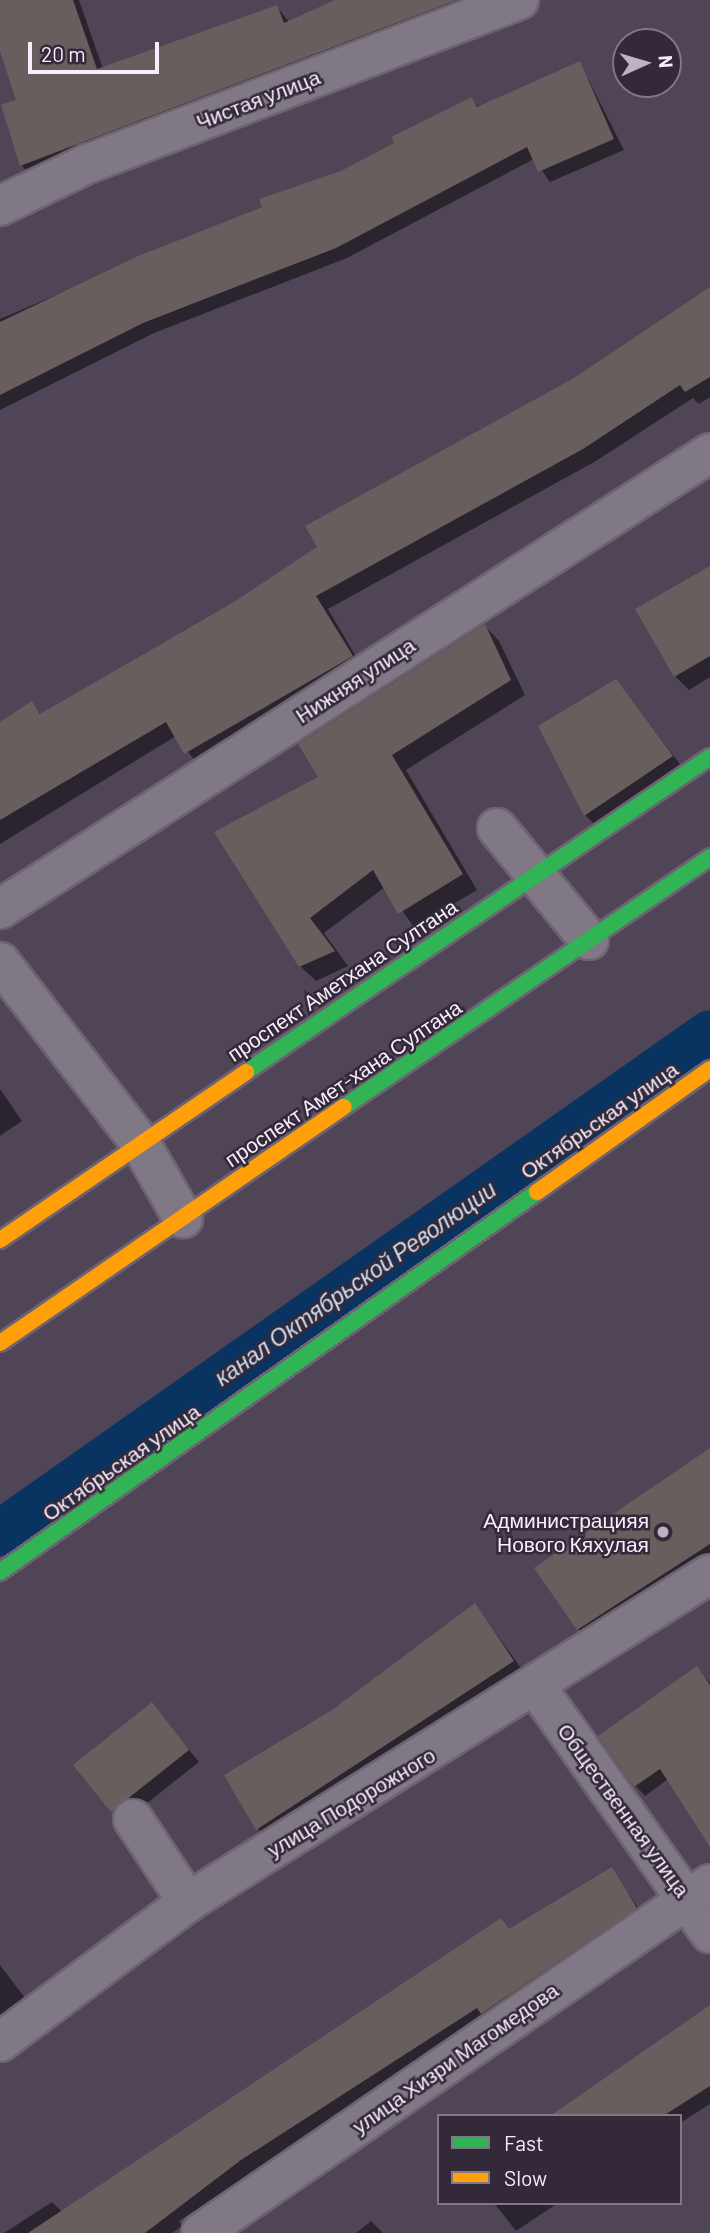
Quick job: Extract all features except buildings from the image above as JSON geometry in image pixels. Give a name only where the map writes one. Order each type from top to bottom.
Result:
[{"type":"main road","name":"проспект Аметхана Султана","points":[[0,1240],[139,1141],[710,757]]},
{"type":"main road","name":"проспект Амет-хана Султана","points":[[0,1343],[710,857]]},
{"type":"main road","name":"Октябрьская улица","points":[[0,1572],[710,1069]]},
{"type":"street","name":"Чистая улица","points":[[0,206],[87,164],[519,0]]},
{"type":"street","name":"Нижняя улица","points":[[0,909],[710,453]]},
{"type":"street","points":[[497,828],[539,873],[589,940]]},
{"type":"street","points":[[0,962],[139,1141],[183,1219]]},
{"type":"street","name":"улица Подорожного","points":[[0,2042],[188,1902],[537,1688],[710,1574]]},
{"type":"street","name":"Общественная улица","points":[[537,1688],[699,1891],[710,1933]]},
{"type":"street","points":[[133,1819],[188,1902]]},
{"type":"street","name":"улица Хизри Магомедова","points":[[201,2233],[699,1891]]},
{"type":"waterway","name":"канал Октябрьской Революции","points":[[0,1533],[710,1033]]},
{"type":"traffic: fast","points":[[246,1072],[710,757]]},
{"type":"traffic: fast","points":[[344,1107],[710,857]]},
{"type":"traffic: fast","points":[[0,1572],[537,1192]]},
{"type":"traffic: slow","points":[[537,1192],[710,1069]]},
{"type":"traffic: slow","points":[[0,1240],[246,1072]]},
{"type":"traffic: slow","points":[[0,1343],[344,1107]]},
{"type":"place","name":"Администрацияя Нового Кяхулая","points":[[663,1532]]}]
